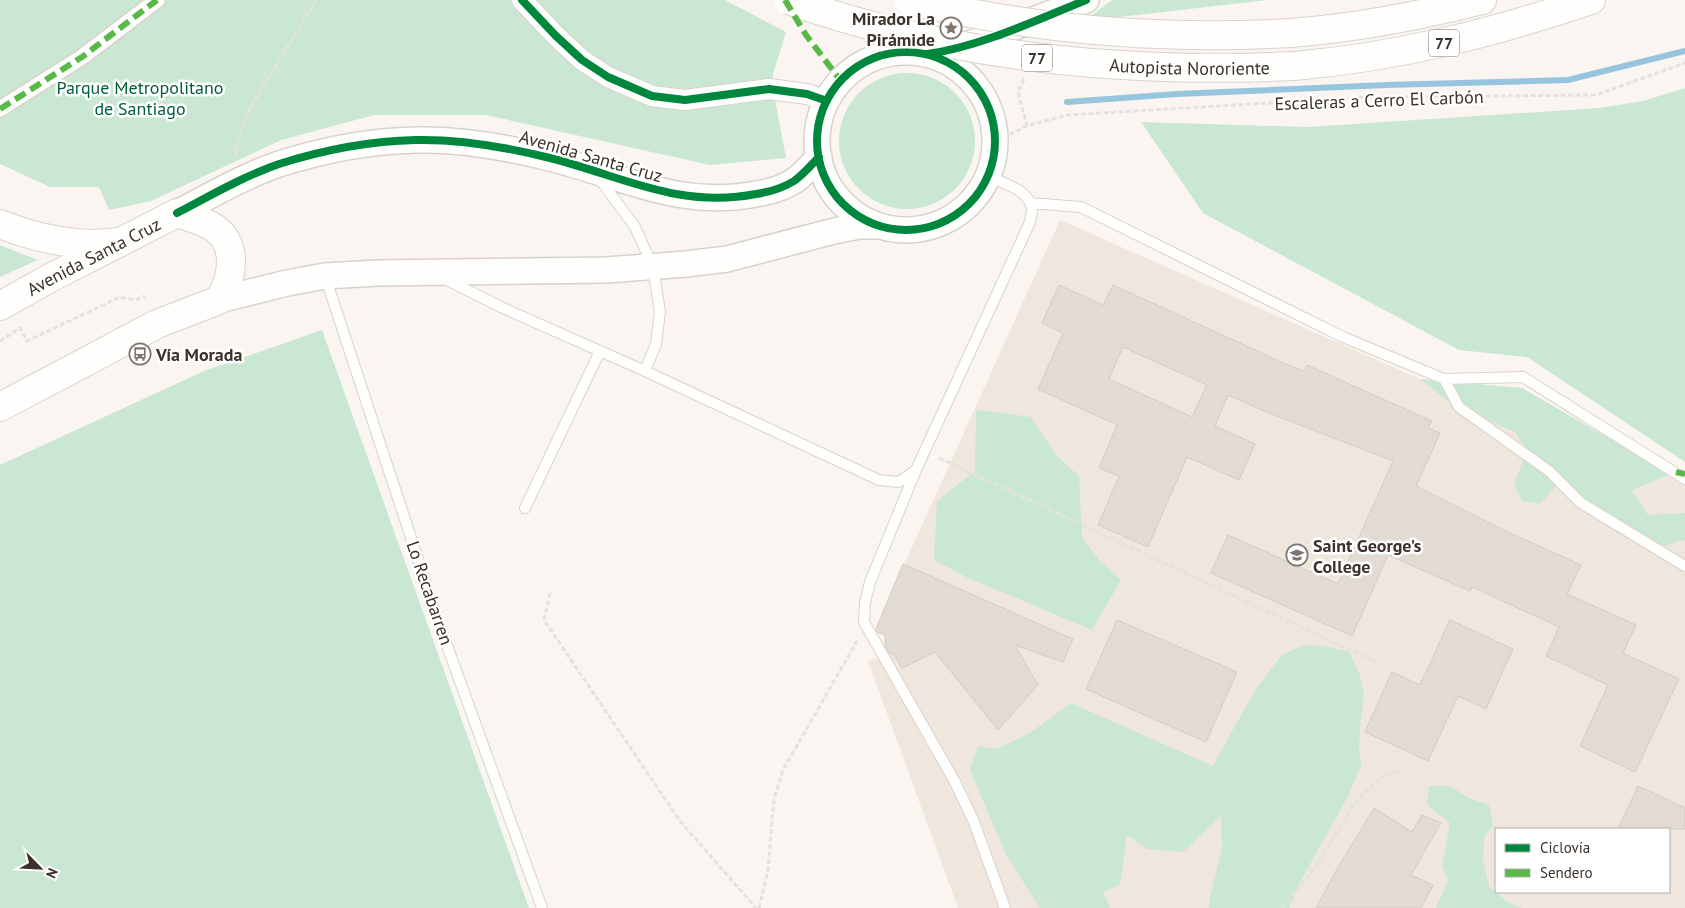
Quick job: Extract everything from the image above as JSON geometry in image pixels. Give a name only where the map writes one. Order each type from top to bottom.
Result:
[{"type":"main road","name":"Autopista Nororiente","points":[[788,0],[897,32],[968,47],[1040,58],[1166,68],[1294,66],[1361,59],[1443,44],[1545,16],[1590,0]]},
{"type":"main road","name":"Autopista Nororiente","points":[[908,0],[992,17],[1091,30],[1191,36],[1321,31],[1377,23],[1482,0]]},
{"type":"main road","name":"Avenida Santa Cruz","points":[[1,305],[177,213]]},
{"type":"main road","points":[[0,407],[157,324],[219,300],[228,283],[231,272],[230,251],[227,244],[222,235],[214,228],[177,213]]},
{"type":"main road","points":[[0,224],[23,233],[50,240],[78,244],[120,242]]},
{"type":"street","points":[[0,109],[82,57],[158,0]]},
{"type":"street","points":[[522,0],[582,60],[608,77],[652,96],[684,100],[769,89],[807,94],[827,101]]},
{"type":"street","points":[[879,226],[862,218],[846,207],[824,175],[819,157],[820,119],[827,101],[841,81],[858,66],[880,56],[903,52],[927,54],[945,52],[978,42],[1086,0]]},
{"type":"street","points":[[219,300],[287,283],[325,276],[378,272],[606,270],[653,267],[727,258],[859,226],[879,226],[905,230],[931,227],[955,216],[974,198],[988,176],[996,141],[992,117],[983,95],[968,76],[950,64],[927,54]]},
{"type":"street","name":"Avenida Santa Cruz","points":[[177,213],[278,165],[341,148],[379,143],[416,140],[493,145],[551,158],[664,193],[701,198],[724,198],[757,194],[782,187],[799,177],[819,157]]},
{"type":"lane","name":"Avenida Santa Cruz","points":[[593,170],[635,227],[653,267],[660,312],[656,344],[645,371]]},
{"type":"lane","points":[[988,176],[1016,189],[1027,198],[1032,210],[1030,222],[916,470],[870,582],[865,604],[864,622],[954,782],[974,822],[1006,908]]},
{"type":"lane","points":[[1030,204],[1081,207],[1343,337],[1444,379],[1523,377],[1685,479]]},
{"type":"lane","points":[[431,272],[504,308],[645,371],[879,480],[899,482],[916,470]]},
{"type":"lane","name":"Lo Recabarren","points":[[325,276],[440,626],[542,908]]},
{"type":"lane","points":[[524,508],[600,351]]},
{"type":"lane","points":[[1444,379],[1459,407],[1549,472],[1581,504],[1685,566]]},
{"type":"path","points":[[234,162],[239,135],[250,108],[316,0]]},
{"type":"path","points":[[0,340],[20,328],[27,341],[120,297],[135,300],[145,296]]},
{"type":"path","points":[[925,451],[1376,662]]},
{"type":"path","points":[[550,593],[544,620],[680,821],[758,908]]},
{"type":"path","points":[[758,908],[768,870],[774,799],[784,770],[851,652]]},
{"type":"path","points":[[1282,908],[1319,862],[1355,803],[1382,776],[1399,772]]},
{"type":"shaded area","name":"Saint George's College","points":[[1060,220],[1420,379],[1522,388],[1685,484],[1685,908],[958,908],[868,661],[926,645],[877,625]]},
{"type":"green space","name":"Parque Metropolitano de Santiago","points":[[0,0],[725,0],[786,32],[773,74],[775,100],[786,158],[710,165],[486,115],[374,115],[281,140],[151,201],[109,210],[99,187],[50,187],[0,164]]},
{"type":"green space","points":[[1112,0],[1268,0],[1084,21]]},
{"type":"green space","points":[[907,73],[933,78],[945,84],[955,93],[964,103],[970,115],[975,141],[970,167],[964,179],[955,189],[945,198],[933,204],[907,209],[881,204],[869,198],[859,189],[850,179],[844,167],[839,141],[844,115],[850,103],[859,93],[869,84],[881,78]]},
{"type":"green space","points":[[1685,88],[1685,462],[1527,357],[1459,350],[1203,213],[1141,122],[1309,127],[1599,108],[1643,101]]},
{"type":"green space","points":[[0,245],[38,260],[0,277]]},
{"type":"green space","points":[[322,330],[529,908],[0,908],[0,465],[204,371]]},
{"type":"green space","points":[[1420,379],[1522,388],[1671,474],[1632,490],[1648,515],[1685,513],[1685,541],[1680,540],[1666,546],[1618,534],[1600,515],[1559,482],[1540,504],[1522,501],[1514,484],[1527,450],[1515,432],[1456,407]]},
{"type":"green space","points":[[976,410],[1031,417],[1057,456],[1079,476],[1082,537],[1099,560],[1121,580],[1092,630],[966,577],[934,560],[937,501],[975,471]]},
{"type":"green space","points":[[1304,645],[1325,646],[1349,652],[1360,675],[1364,693],[1359,746],[1361,766],[1346,800],[1301,880],[1289,908],[1209,908],[1222,847],[1221,816],[1183,852],[1147,849],[1127,835],[1120,885],[1103,892],[1110,908],[1040,908],[1006,855],[970,770],[978,746],[996,749],[1030,733],[1071,703],[1213,766],[1255,690],[1282,655]]},
{"type":"green space","points":[[1429,786],[1450,786],[1469,798],[1489,805],[1493,826],[1484,837],[1483,861],[1489,887],[1509,903],[1522,908],[1436,908],[1448,881],[1442,866],[1450,823],[1427,805]]},
{"type":"building","points":[[1059,285],[1103,305],[1113,285],[1288,365],[1304,371],[1307,365],[1432,421],[1428,428],[1440,433],[1416,486],[1499,528],[1581,565],[1567,594],[1636,625],[1623,653],[1679,679],[1635,772],[1580,746],[1608,685],[1546,656],[1559,627],[1472,587],[1470,591],[1388,555],[1352,636],[1211,573],[1228,535],[1338,584],[1393,461],[1228,395],[1215,426],[1255,444],[1239,480],[1187,457],[1148,547],[1098,525],[1119,476],[1099,468],[1117,425],[1038,389],[1063,333],[1042,323]],"holes":[[[1123,347],[1207,385],[1192,417],[1109,379]]]},
{"type":"building","points":[[903,564],[1073,639],[1063,662],[1015,645],[1038,685],[998,730],[935,652],[902,668],[894,654],[890,654],[885,646],[885,635],[877,632],[876,629]]},
{"type":"building","points":[[1117,620],[1237,672],[1206,742],[1086,689]]},
{"type":"building","points":[[1450,620],[1513,649],[1486,709],[1458,696],[1428,761],[1365,732],[1392,672],[1420,685]]},
{"type":"building","points":[[1638,786],[1685,808],[1685,829],[1618,828]]},
{"type":"building","points":[[1374,808],[1412,832],[1422,815],[1441,823],[1411,875],[1433,885],[1421,908],[1316,908],[1337,869]]},
{"type":"waterway","points":[[1067,102],[1177,94],[1386,85],[1568,80],[1685,51]]},
{"type":"marked path","points":[[0,109],[82,57],[157,0]]},
{"type":"marked path","points":[[785,0],[806,35],[841,81]]},
{"type":"marked path","points":[[1676,472],[1685,474]]},
{"type":"cycle path","points":[[522,0],[582,60],[608,77],[652,96],[685,100],[769,89],[807,94],[827,101]]},
{"type":"cycle path","points":[[927,54],[987,39],[1086,0]]},
{"type":"cycle path","points":[[906,52],[940,59],[955,67],[969,78],[980,92],[988,107],[995,141],[988,175],[980,190],[969,204],[955,215],[940,223],[906,230],[872,223],[857,215],[843,204],[832,190],[824,175],[817,141],[824,107],[832,92],[843,78],[857,67],[872,59],[906,52]]},
{"type":"cycle path","points":[[177,213],[240,180],[279,164],[312,154],[381,142],[433,140],[467,142],[500,147],[576,165],[651,188],[701,197],[756,194],[785,186],[794,181],[819,157]]},
{"type":"place","name":"Mirador La Pirámide","points":[[951,28]]},
{"type":"place","name":"Vía Morada","points":[[140,354]]},
{"type":"place","name":"Saint George's College","points":[[1297,555]]}]
